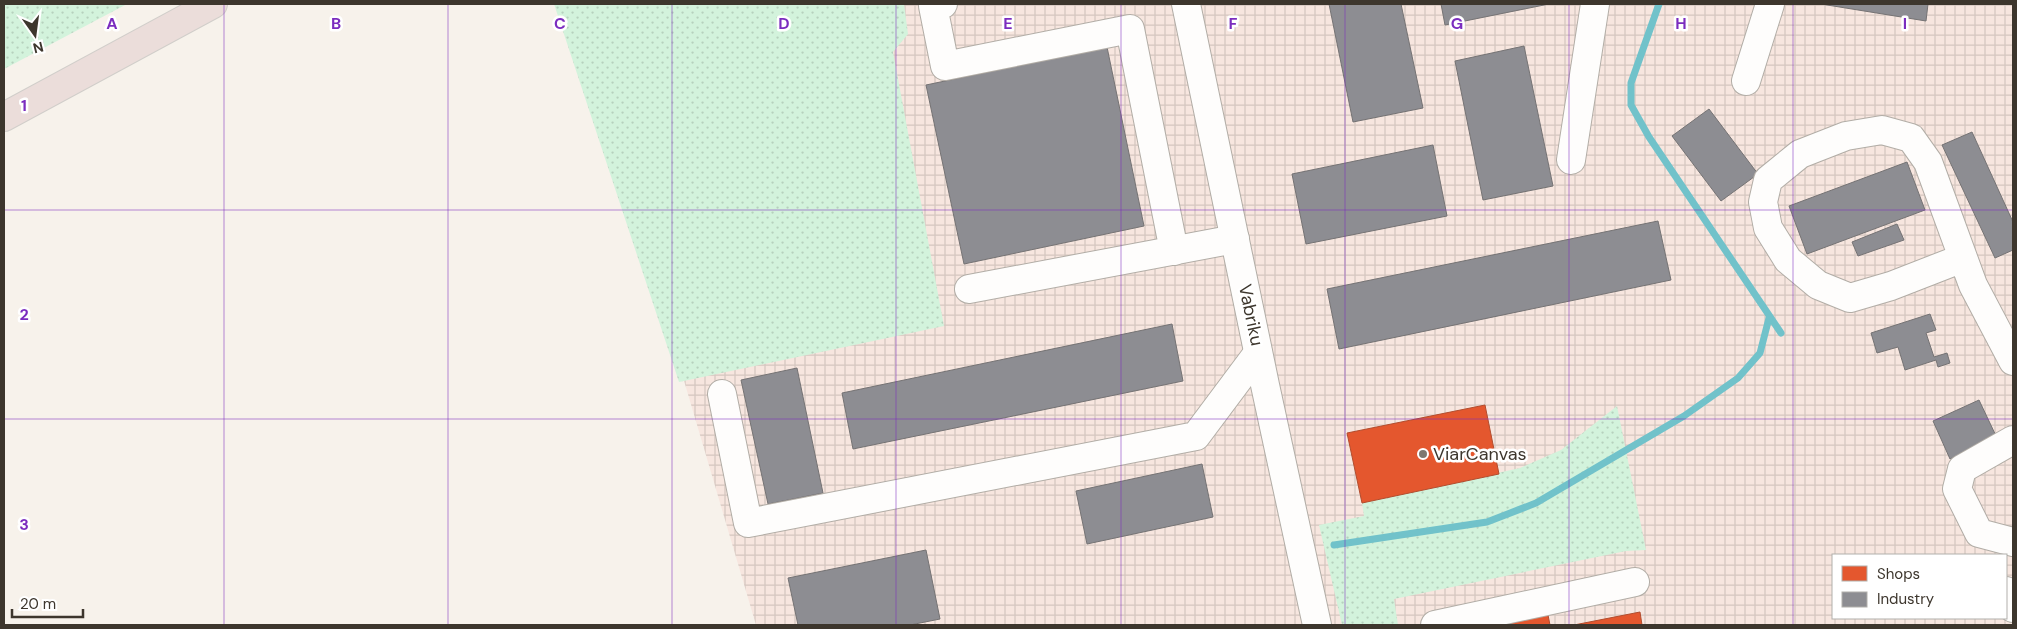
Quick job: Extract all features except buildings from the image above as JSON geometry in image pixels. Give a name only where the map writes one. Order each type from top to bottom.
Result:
[{"type":"highway","points":[[4,117],[213,4]]},
{"type":"street","name":"Vabriku","points":[[1186,4],[1258,353],[1317,625]]},
{"type":"street","points":[[1571,160],[1595,4]]},
{"type":"street","points":[[1746,81],[1770,4]]},
{"type":"street","points":[[938,5],[945,66],[1130,29],[1174,251]]},
{"type":"street","points":[[1963,258],[1891,286],[1850,298],[1818,285],[1788,260],[1768,228],[1763,202],[1768,180],[1800,154],[1846,136],[1882,130],[1911,138],[1928,162],[1973,285],[2013,361]]},
{"type":"street","points":[[969,290],[1235,239]]},
{"type":"street","points":[[722,394],[748,523],[1196,436],[1258,353]]},
{"type":"street","points":[[2013,440],[1962,469],[1957,489],[1984,544],[2013,542]]},
{"type":"street","points":[[1435,625],[1635,582]]},
{"type":"street","points":[[2007,593],[2013,608]]},
{"type":"shaded area","points":[[573,4],[2013,4],[2013,625],[756,625]]},
{"type":"green space","points":[[4,4],[127,4],[4,69]]},
{"type":"green space","points":[[554,4],[904,4],[908,34],[893,52],[944,326],[679,382]]},
{"type":"green space","points":[[1617,406],[1646,550],[1626,551],[1394,599],[1398,625],[1342,625],[1319,525],[1364,516],[1362,503],[1520,468],[1561,450]]},
{"type":"waterway","points":[[1659,4],[1631,83],[1631,105],[1649,137],[1781,333]]},
{"type":"waterway","points":[[1334,545],[1487,522],[1536,503],[1684,416],[1738,378],[1760,353],[1769,318]]},
{"type":"place","name":"ViarCanvas","points":[[1423,454]]}]
